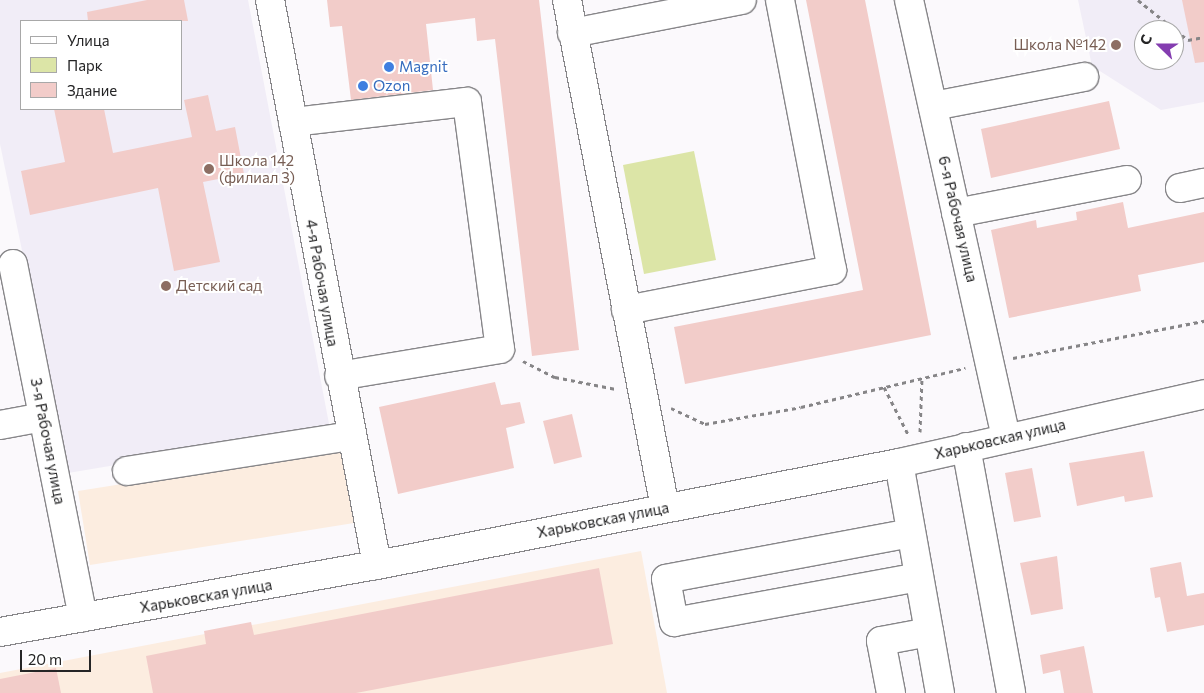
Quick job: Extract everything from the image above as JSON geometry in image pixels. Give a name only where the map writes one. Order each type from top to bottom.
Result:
[{"type":"street","name":"4-я Рабочая улица","points":[[270,0],[339,376],[377,565]]},
{"type":"street","points":[[567,0],[572,34],[665,508]]},
{"type":"street","points":[[572,34],[742,0]]},
{"type":"street","points":[[626,310],[832,270],[780,0]]},
{"type":"street","name":"6-я Рабочая улица","points":[[909,0],[1006,437]]},
{"type":"street","points":[[933,106],[1084,77]]},
{"type":"street","points":[[293,122],[467,102],[500,349],[339,376]]},
{"type":"street","points":[[956,213],[1127,180]]},
{"type":"street","name":"3-я Рабочая улица","points":[[12,264],[83,617]]},
{"type":"street","points":[[0,316],[26,332]]},
{"type":"street","name":"Харьковская улица","points":[[0,632],[377,565],[909,460],[1204,394]]},
{"type":"street","points":[[0,425],[43,417]]},
{"type":"street","points":[[127,470],[351,436]]},
{"type":"street","points":[[966,447],[1011,693]]},
{"type":"street","points":[[909,460],[912,533],[940,693]]},
{"type":"street","points":[[912,533],[666,579],[667,587],[674,622],[919,576]]},
{"type":"street","points":[[891,693],[882,642],[929,632]]},
{"type":"path","points":[[1138,0],[1188,40],[1204,37]]},
{"type":"path","points":[[500,349],[555,377],[642,394],[704,424],[801,407],[990,362],[1204,321]]},
{"type":"path","points":[[909,460],[922,378]]},
{"type":"path","points":[[884,387],[909,460]]},
{"type":"shaded area","name":"Детский сад","points":[[0,0],[248,0],[330,429],[68,473],[0,144]]},
{"type":"shaded area","name":"Школа №142","points":[[1078,0],[1204,0],[1204,102],[1161,110],[1092,66]]},
{"type":"shaded area","points":[[343,449],[354,523],[90,565],[78,491]]},
{"type":"shaded area","points":[[641,551],[667,693],[0,693],[0,673]]},
{"type":"green space","points":[[694,151],[716,260],[644,274],[623,165]]},
{"type":"building","points":[[147,0],[184,0],[188,21],[88,20],[87,12]]},
{"type":"building","points":[[327,0],[539,0],[579,350],[532,356],[495,39],[477,41],[475,18],[426,24],[433,90],[351,100],[342,26],[330,27]]},
{"type":"building","points":[[806,0],[865,0],[931,335],[685,384],[674,327],[863,290]]},
{"type":"building","points":[[1182,0],[1204,0],[1204,62],[1195,63]]},
{"type":"building","points":[[208,95],[216,131],[235,127],[244,174],[203,182],[220,262],[174,271],[158,188],[30,215],[21,171],[65,162],[54,110],[104,110],[113,153],[192,137],[184,100]]},
{"type":"building","points":[[1109,101],[1120,149],[991,178],[981,129]]},
{"type":"building","points":[[1123,202],[1128,228],[1204,212],[1204,262],[1138,275],[1141,291],[1009,318],[991,230],[1036,220],[1037,228],[1077,220],[1076,212]]},
{"type":"building","points":[[495,382],[501,405],[520,402],[525,423],[506,428],[514,468],[398,494],[379,407]]},
{"type":"building","points":[[572,414],[582,457],[554,464],[543,421]]},
{"type":"building","points":[[1144,451],[1153,497],[1125,502],[1124,496],[1077,506],[1069,463]]},
{"type":"building","points":[[1032,468],[1041,517],[1014,522],[1005,473]]},
{"type":"building","points":[[1057,556],[1063,609],[1031,615],[1020,563]]},
{"type":"building","points":[[1181,562],[1187,596],[1204,593],[1204,625],[1167,632],[1160,597],[1155,598],[1150,568]]},
{"type":"building","points":[[599,568],[613,644],[356,693],[153,693],[146,656],[206,644],[204,631],[251,622],[254,635]]},
{"type":"building","points":[[1084,646],[1093,693],[1064,693],[1060,670],[1043,674],[1040,655]]},
{"type":"building","points":[[56,668],[61,693],[0,693],[0,679]]},
{"type":"place","name":"Школа №142","points":[[1116,45]]},
{"type":"place","name":"Magnit","points":[[389,67]]},
{"type":"place","name":"Ozon","points":[[363,86]]},
{"type":"place","name":"Школа 142 (филиал 3)","points":[[209,169]]},
{"type":"place","name":"Детский сад","points":[[166,286]]}]
